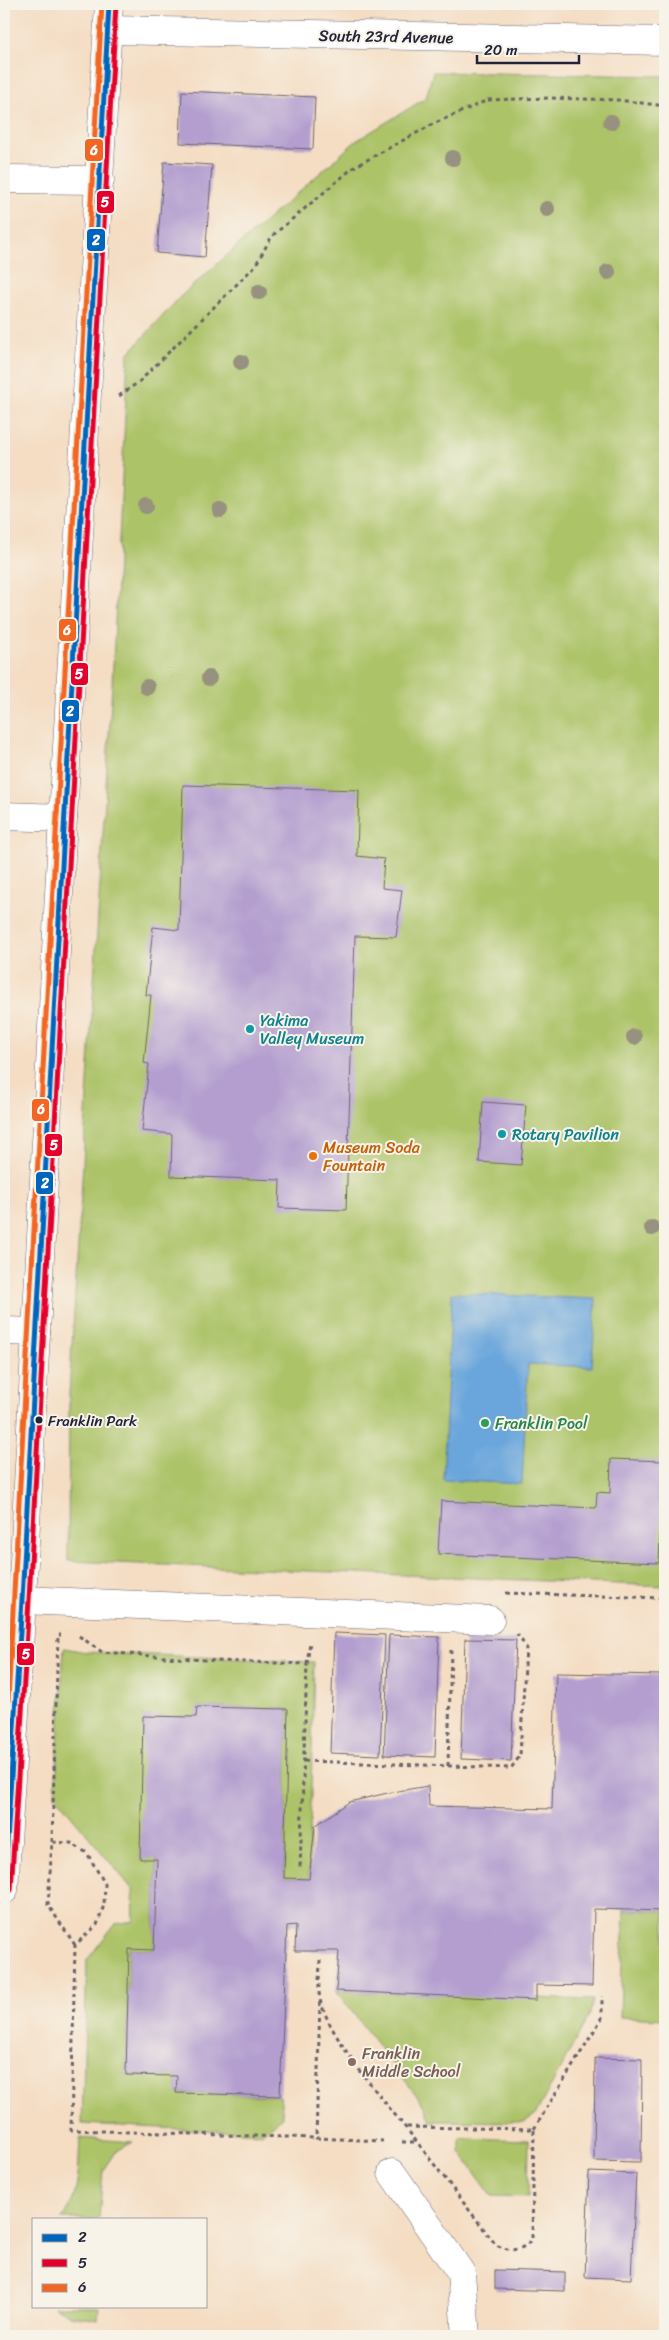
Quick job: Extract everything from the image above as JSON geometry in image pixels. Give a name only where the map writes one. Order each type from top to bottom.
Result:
[{"type":"main road","name":"South 23rd Avenue","points":[[108,17],[665,41]]},
{"type":"main road","points":[[4,1890],[5,1834],[22,1600],[62,818],[108,17]]},
{"type":"main road","points":[[4,179],[100,180]]},
{"type":"main road","points":[[4,816],[62,818]]},
{"type":"main road","points":[[4,1331],[36,1332]]},
{"type":"main road","points":[[22,1600],[490,1620]]},
{"type":"main road","points":[[392,2173],[461,2273],[466,2336]]},
{"type":"path","points":[[86,419],[140,381],[254,266],[272,236],[354,167],[435,123],[488,100],[550,98],[617,100],[665,106]]},
{"type":"path","points":[[304,1761],[511,1768],[520,1756],[526,1647],[516,1632]]},
{"type":"path","points":[[75,1633],[102,1652],[217,1661],[307,1664]]},
{"type":"path","points":[[66,1634],[58,1635],[52,1842],[48,1906],[75,1944],[71,2130],[390,2141]]},
{"type":"path","points":[[300,1868],[307,1664],[311,1639]]},
{"type":"path","points":[[448,1766],[451,1641]]},
{"type":"path","points":[[52,1842],[71,1843],[87,1853],[104,1884],[104,1906],[97,1925],[75,1944]]},
{"type":"path","points":[[316,2138],[320,1960]]},
{"type":"path","points":[[320,2002],[341,2044],[496,2245],[506,2250],[518,2251],[532,2239],[534,2129],[602,2018],[602,1996]]},
{"type":"path","points":[[405,2127],[534,2129]]},
{"type":"path","points":[[399,2142],[417,2142]]},
{"type":"green space","name":"Franklin Park","points":[[433,72],[665,76],[665,1586],[68,1561],[69,1394],[112,685],[128,354],[180,297],[356,141],[426,98]]},
{"type":"green space","points":[[64,1648],[86,1652],[314,1662],[309,1879],[284,1878],[288,1709],[197,1707],[196,1717],[143,1716],[157,1859],[154,1950],[129,1949],[126,2075],[177,2076],[177,2093],[280,2096],[283,2117],[261,2133],[82,2124],[87,1960],[115,1924],[134,1921],[133,1890],[55,1796]]},
{"type":"green space","points":[[624,1910],[665,1911],[665,2019],[620,2017]]},
{"type":"green space","points":[[336,1991],[593,2000],[590,2014],[535,2115],[524,2122],[431,2121],[425,2106]]},
{"type":"green space","points":[[80,2138],[133,2142],[115,2152],[103,2170],[99,2218],[63,2218],[73,2200],[78,2170]]},
{"type":"green space","points":[[460,2138],[529,2140],[528,2197],[492,2196],[460,2152]]},
{"type":"green space","points":[[58,2308],[99,2308],[98,2320],[70,2315]]},
{"type":"water","name":"Franklin Pool","points":[[452,1293],[596,1299],[592,1367],[528,1364],[522,1484],[443,1480]]},
{"type":"building","points":[[182,91],[315,97],[313,149],[180,143]]},
{"type":"building","points":[[164,162],[212,165],[205,257],[157,253]]},
{"type":"building","name":"Yakima Valley Museum","points":[[183,785],[359,790],[357,856],[384,859],[382,888],[402,890],[396,937],[355,936],[346,1210],[279,1208],[280,1180],[171,1176],[172,1134],[142,1131],[149,1064],[144,1063],[151,995],[146,995],[153,927],[179,930]]},
{"type":"building","name":"Rotary Pavilion","points":[[483,1102],[526,1105],[521,1165],[479,1162]]},
{"type":"building","points":[[611,1459],[663,1461],[659,1563],[438,1554],[441,1501],[596,1508],[597,1492],[610,1493]]},
{"type":"building","points":[[334,1633],[385,1635],[380,1755],[330,1753]]},
{"type":"building","points":[[389,1635],[439,1637],[435,1757],[384,1755]]},
{"type":"building","points":[[465,1639],[516,1640],[511,1761],[461,1759]]},
{"type":"building","points":[[556,1673],[665,1675],[665,1911],[594,1909],[592,1986],[536,1985],[536,2000],[336,1991],[339,1951],[295,1951],[296,1925],[287,1926],[280,2096],[176,2093],[177,2076],[126,2075],[129,1949],[154,1950],[157,1859],[140,1859],[143,1716],[196,1717],[197,1707],[288,1709],[284,1878],[309,1879],[315,1826],[349,1802],[428,1786],[429,1806],[552,1809]]},
{"type":"building","points":[[595,2058],[642,2059],[641,2162],[594,2161]]},
{"type":"building","points":[[589,2172],[636,2174],[631,2279],[585,2277]]},
{"type":"building","points":[[495,2270],[565,2272],[565,2291],[495,2289]]},
{"type":"transit line","name":"6","points":[[4,1773],[102,4]]},
{"type":"transit line","name":"2","points":[[4,1890],[22,1600],[109,4]]},
{"type":"transit line","name":"5","points":[[11,1890],[29,1600],[116,4]]},
{"type":"place","name":"Yakima Valley Museum","points":[[250,1029]]},
{"type":"place","name":"Rotary Pavilion","points":[[502,1134]]},
{"type":"place","name":"Museum Soda Fountain","points":[[313,1156]]},
{"type":"place","name":"Franklin Park","points":[[39,1420]]},
{"type":"place","name":"Franklin Pool","points":[[485,1423]]},
{"type":"place","name":"Franklin Middle School","points":[[352,2062]]}]
